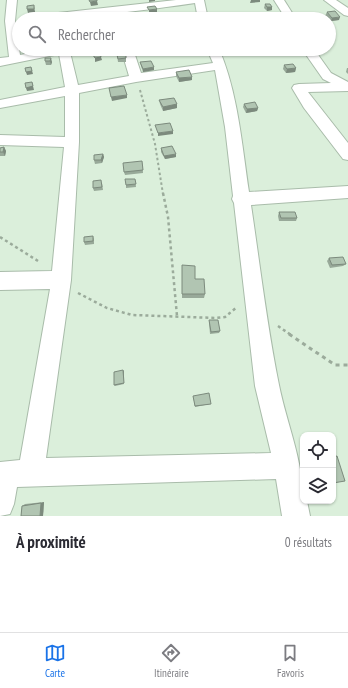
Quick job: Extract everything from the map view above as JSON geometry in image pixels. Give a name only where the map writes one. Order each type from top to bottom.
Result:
[{"type":"street","points":[[12,0],[10,21],[12,37]]},
{"type":"street","points":[[51,12],[129,4],[198,0],[201,12]]},
{"type":"street","points":[[279,0],[287,12]]},
{"type":"street","points":[[328,0],[348,13]]},
{"type":"street","points":[[14,56],[15,60]]},
{"type":"street","points":[[0,62],[34,56]]},
{"type":"street","points":[[0,504],[12,474],[61,280],[72,142],[72,89],[67,56]]},
{"type":"street","points":[[129,56],[136,78]]},
{"type":"street","points":[[313,56],[327,76],[348,87]]},
{"type":"street","points":[[0,104],[72,89],[136,78],[217,58],[233,134],[240,199],[267,386],[287,466],[296,516]]},
{"type":"street","points":[[348,87],[299,88],[314,110],[340,141],[348,155]]},
{"type":"street","points":[[0,140],[72,142]]},
{"type":"street","points":[[240,199],[348,192]]},
{"type":"street","points":[[0,281],[61,280]]},
{"type":"street","points":[[12,474],[287,466]]},
{"type":"path","points":[[136,78],[154,138],[162,178],[164,201],[168,217],[177,316]]},
{"type":"path","points":[[0,237],[33,257],[72,290],[107,308],[132,315],[221,318],[225,317],[237,307],[249,308],[335,365],[348,365]]},
{"type":"building","points":[[89,0],[97,0],[97,1],[90,2]]},
{"type":"building","points":[[265,4],[270,4],[272,7],[267,7]]},
{"type":"building","points":[[34,5],[34,9],[27,9],[27,6]]},
{"type":"building","points":[[155,6],[157,9],[149,10],[147,7]]},
{"type":"building","points":[[336,12],[340,17],[336,18]]},
{"type":"building","points":[[94,56],[101,56],[101,57],[95,58]]},
{"type":"building","points":[[117,56],[126,56],[126,58],[118,59]]},
{"type":"building","points":[[45,58],[51,58],[50,61],[45,61]]},
{"type":"building","points":[[151,61],[154,67],[143,69],[140,62]]},
{"type":"building","points":[[293,64],[296,68],[287,69],[284,65]]},
{"type":"building","points":[[31,67],[32,71],[26,72],[25,68]]},
{"type":"building","points":[[189,70],[192,77],[179,78],[176,72]]},
{"type":"building","points":[[32,82],[33,86],[26,88],[25,83]]},
{"type":"building","points":[[124,86],[127,95],[111,97],[109,88]]},
{"type":"building","points":[[174,98],[177,104],[163,107],[159,100]]},
{"type":"building","points":[[255,102],[258,108],[247,109],[244,104]]},
{"type":"building","points":[[170,123],[173,131],[158,133],[155,125]]},
{"type":"building","points":[[172,146],[176,154],[164,156],[161,148]]},
{"type":"building","points":[[4,147],[3,152],[0,152],[0,148]]},
{"type":"building","points":[[103,154],[101,160],[94,160],[94,155]]},
{"type":"building","points":[[142,161],[143,170],[124,172],[123,163]]},
{"type":"building","points":[[125,179],[135,179],[136,184],[126,185]]},
{"type":"building","points":[[101,180],[102,187],[93,188],[93,181]]},
{"type":"building","points":[[279,212],[295,212],[297,218],[281,218]]},
{"type":"building","points":[[93,236],[93,241],[84,242],[84,237]]},
{"type":"building","points":[[343,257],[346,264],[332,265],[329,258]]},
{"type":"building","points":[[182,265],[195,266],[195,279],[204,279],[205,294],[182,294]]},
{"type":"building","points":[[209,320],[218,320],[220,331],[211,332]]},
{"type":"building","points":[[123,370],[124,383],[114,385],[114,372]]},
{"type":"building","points":[[209,393],[211,404],[195,406],[193,396]]},
{"type":"building","points":[[337,456],[345,481],[336,482]]},
{"type":"building","points":[[41,503],[40,516],[21,516],[22,506]]}]
